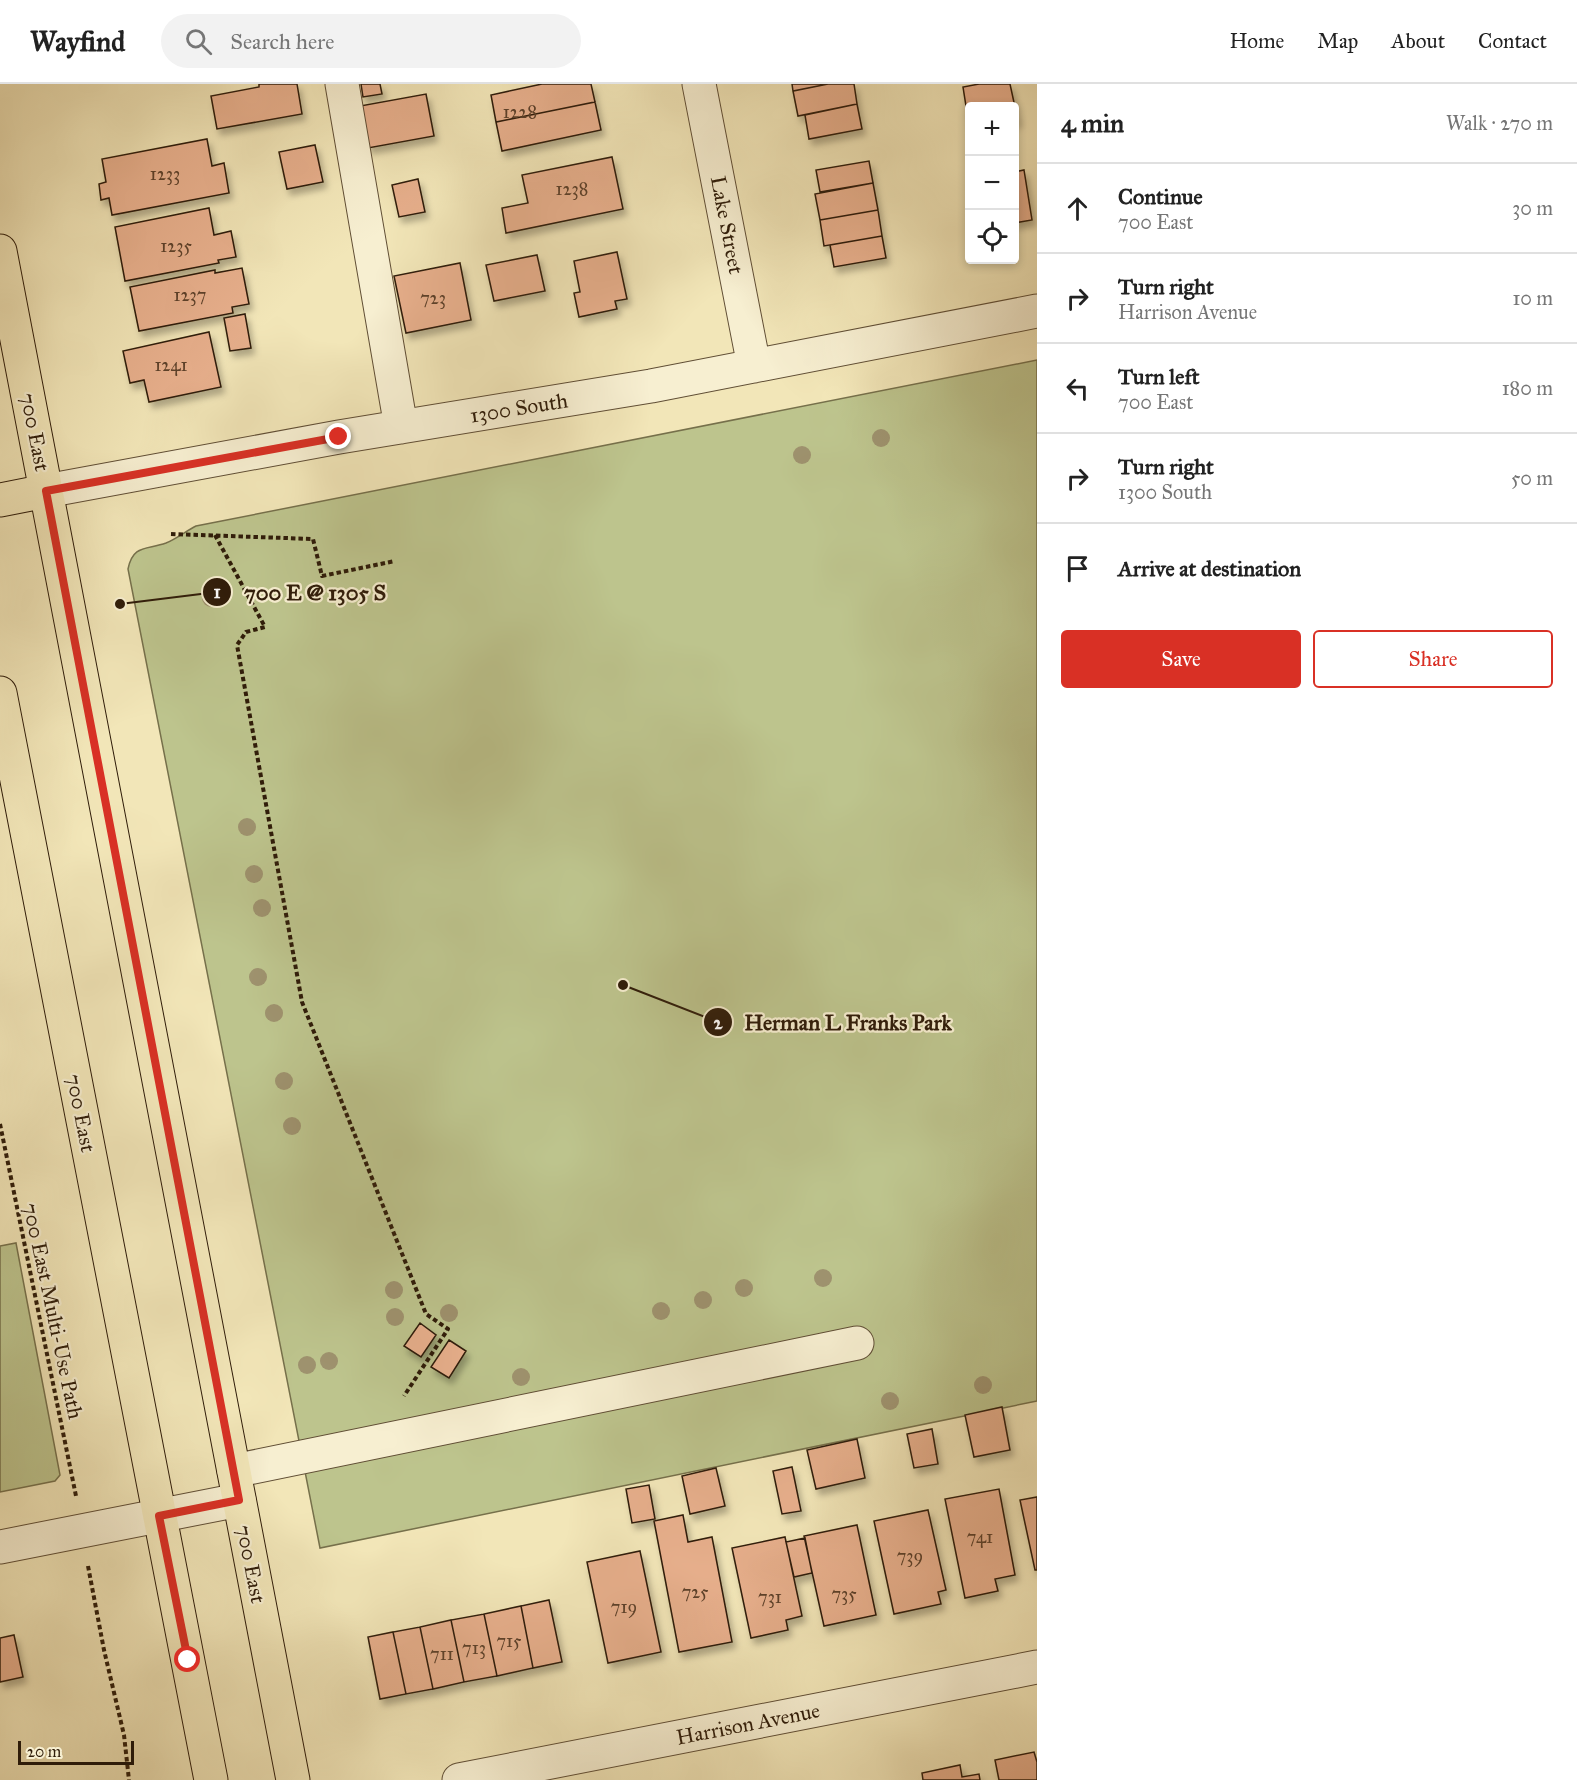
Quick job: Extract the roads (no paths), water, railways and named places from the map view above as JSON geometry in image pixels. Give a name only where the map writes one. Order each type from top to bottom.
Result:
[{"type":"main road","name":"700 East","points":[[0,251],[293,1780]]},
{"type":"main road","name":"1300 South","points":[[0,500],[46,491]]},
{"type":"main road","name":"700 East","points":[[0,693],[211,1780]]},
{"type":"street","points":[[342,84],[401,427]]},
{"type":"street","name":"Lake Street","points":[[699,84],[754,366]]},
{"type":"street","name":"1300 South","points":[[46,491],[401,427],[651,386],[1037,310]]},
{"type":"street","points":[[0,1547],[159,1516],[236,1485],[857,1343]]},
{"type":"street","name":"Harrison Avenue","points":[[459,1780],[572,1769],[1037,1667]]},
{"type":"place","name":"700 E @ 1305 S","points":[[120,604]]},
{"type":"place","name":"Herman L Franks Park","points":[[623,985]]}]
